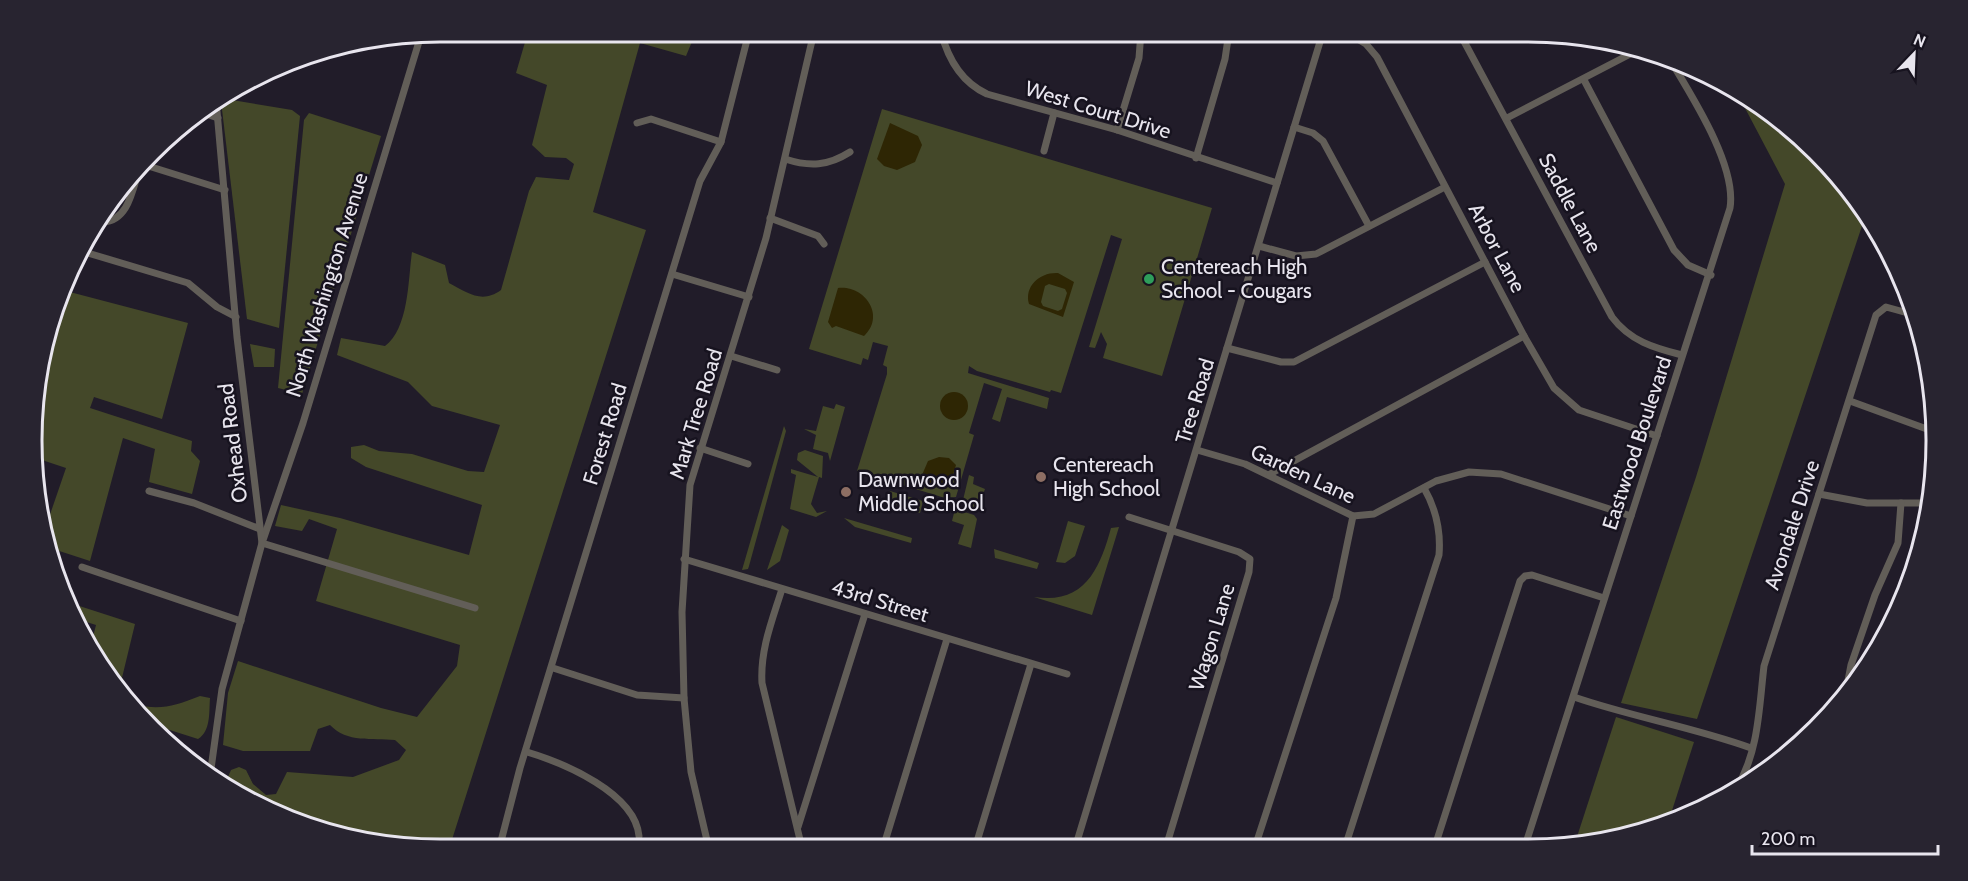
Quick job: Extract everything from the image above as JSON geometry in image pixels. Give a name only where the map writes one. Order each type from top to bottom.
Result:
[{"type":"street","name":"Forest Road","points":[[502,839],[517,778],[700,181],[721,142],[746,42]]},
{"type":"street","name":"Mark Tree Road","points":[[707,839],[691,772],[684,698],[684,559],[690,485],[700,447],[749,297],[785,159],[812,42]]},
{"type":"street","name":"West Court Drive","points":[[945,42],[955,67],[972,86],[987,94],[1117,130],[1277,183]]},
{"type":"street","points":[[1117,130],[1139,58],[1140,42]]},
{"type":"street","points":[[1196,158],[1225,59],[1228,42]]},
{"type":"street","name":"Tree Road","points":[[1079,839],[1320,42]]},
{"type":"street","name":"Arbor Lane","points":[[1363,42],[1377,57],[1524,336],[1554,388],[1569,404],[1590,414],[1657,436]]},
{"type":"street","name":"Saddle Lane","points":[[1465,42],[1620,327],[1637,341],[1682,355]]},
{"type":"street","name":"North Washington Avenue","points":[[262,543],[303,423],[419,43]]},
{"type":"street","points":[[1507,118],[1628,55]]},
{"type":"street","name":"Eastwood Boulevard","points":[[1527,839],[1682,355],[1711,275],[1730,208],[1730,180],[1720,154],[1676,70]]},
{"type":"street","points":[[1584,80],[1674,250],[1688,266],[1711,275]]},
{"type":"street","name":"Oxhead Road","points":[[211,766],[217,713],[262,543],[236,316],[217,110]]},
{"type":"street","points":[[1044,151],[1054,113]]},
{"type":"street","points":[[210,115],[218,118]]},
{"type":"street","points":[[637,123],[651,119],[721,142]]},
{"type":"street","points":[[1294,127],[1313,133],[1323,141],[1369,226]]},
{"type":"street","points":[[785,159],[819,165],[839,159],[850,152]]},
{"type":"street","points":[[151,167],[225,190]]},
{"type":"street","points":[[1259,246],[1287,255],[1316,254],[1445,186]]},
{"type":"street","points":[[107,222],[119,217],[134,187]]},
{"type":"street","points":[[770,218],[818,236],[824,244]]},
{"type":"street","points":[[89,253],[188,283],[217,307],[236,316]]},
{"type":"street","points":[[1227,348],[1281,363],[1294,362],[1485,262]]},
{"type":"street","points":[[672,274],[749,297]]},
{"type":"street","name":"Avondale Drive","points":[[1740,778],[1762,707],[1764,666],[1876,315],[1886,307],[1905,312]]},
{"type":"street","points":[[1270,474],[1524,336]]},
{"type":"street","points":[[731,356],[777,369]]},
{"type":"street","points":[[1850,401],[1926,429]]},
{"type":"street","points":[[700,447],[748,464]]},
{"type":"street","name":"Garden Lane","points":[[1197,450],[1270,474],[1353,516],[1374,514],[1448,476],[1485,472],[1631,516]]},
{"type":"street","points":[[1348,839],[1439,555],[1438,523],[1424,488]]},
{"type":"street","points":[[149,491],[194,503],[260,529]]},
{"type":"street","points":[[1819,494],[1860,503],[1921,503]]},
{"type":"street","points":[[1855,667],[1875,596],[1898,543],[1901,503]]},
{"type":"street","points":[[1257,839],[1336,598],[1353,516]]},
{"type":"street","name":"Wagon Lane","points":[[1129,517],[1245,554],[1250,559],[1251,566],[1168,839]]},
{"type":"street","points":[[262,543],[476,608]]},
{"type":"street","name":"43rd Street","points":[[684,559],[1067,674]]},
{"type":"street","points":[[82,567],[241,621]]},
{"type":"street","points":[[1436,839],[1520,581],[1525,576],[1532,575],[1604,598]]},
{"type":"street","points":[[782,589],[760,663],[762,683],[800,839]]},
{"type":"street","points":[[798,830],[865,614]]},
{"type":"street","points":[[886,839],[947,639]]},
{"type":"street","points":[[978,839],[1031,664]]},
{"type":"street","points":[[552,668],[637,695],[684,698]]},
{"type":"street","points":[[1574,698],[1631,715],[1709,732],[1751,748]]},
{"type":"street","points":[[526,752],[563,764],[602,787],[632,813],[638,823],[639,836]]},
{"type":"green space","points":[[525,42],[692,42],[686,56],[640,43],[593,212],[646,230],[452,839],[388,836],[312,818],[264,798],[228,778],[231,770],[239,767],[246,770],[253,784],[266,795],[276,794],[287,772],[353,777],[399,760],[406,750],[395,740],[352,737],[344,735],[330,725],[318,729],[310,751],[243,751],[223,745],[228,693],[238,661],[381,708],[417,717],[457,666],[460,645],[316,601],[337,529],[309,519],[302,531],[275,526],[281,505],[340,518],[469,555],[482,505],[366,467],[351,458],[351,447],[364,445],[379,451],[412,454],[468,471],[484,472],[500,425],[432,406],[408,382],[337,355],[341,338],[385,346],[393,338],[399,328],[406,303],[412,252],[445,265],[449,283],[469,293],[481,297],[501,290],[529,191],[536,177],[569,180],[574,164],[566,158],[545,157],[532,145],[547,85],[516,73]]},
{"type":"green space","points":[[233,100],[292,110],[300,116],[279,328],[247,319],[222,107]]},
{"type":"green space","points":[[1744,106],[1770,124],[1809,159],[1844,198],[1862,224],[1697,719],[1621,703],[1696,477],[1785,184]]},
{"type":"green space","points":[[882,109],[1212,208],[1162,376],[1103,358],[1107,344],[1101,332],[1095,348],[1089,347],[1122,239],[1111,235],[1061,393],[1051,390],[1050,392],[977,371],[969,366],[968,373],[1049,398],[1047,409],[1007,397],[1000,422],[992,419],[1002,389],[984,383],[969,433],[974,435],[956,497],[945,498],[857,471],[887,374],[887,367],[883,365],[888,346],[873,342],[868,360],[863,358],[861,365],[809,349]]},
{"type":"green space","points":[[309,113],[381,136],[302,394],[278,388],[304,120]]},
{"type":"green space","points":[[70,292],[188,323],[162,419],[94,397],[90,408],[192,441],[191,451],[200,461],[192,494],[149,482],[155,449],[123,438],[90,561],[58,551],[56,544],[50,516],[66,468],[43,460],[42,440],[45,388],[56,337]]},
{"type":"green space","points":[[250,344],[275,349],[274,367],[254,367]]},
{"type":"green space","points":[[836,404],[845,407],[830,461],[828,453],[813,449],[816,435],[804,429],[816,431],[823,406],[834,409]]},
{"type":"green space","points":[[784,426],[786,431],[749,566],[748,569],[742,570]]},
{"type":"green space","points":[[805,450],[823,456],[822,478],[819,477],[811,504],[817,513],[827,511],[816,517],[790,509],[796,475],[791,473],[791,469],[818,477],[797,460],[798,453]]},
{"type":"green space","points":[[969,475],[974,477],[973,484],[985,489],[978,509],[967,506],[963,500]]},
{"type":"green space","points":[[890,491],[923,501],[920,513],[887,502]]},
{"type":"green space","points":[[955,509],[974,515],[977,519],[971,548],[958,544],[964,525],[952,521]]},
{"type":"green space","points":[[844,518],[912,538],[911,543],[855,527]]},
{"type":"green space","points":[[1068,521],[1085,526],[1075,556],[1065,563],[1056,562]]},
{"type":"green space","points":[[782,525],[789,530],[780,561],[767,570]]},
{"type":"green space","points":[[1119,527],[1092,615],[1034,597],[1052,598],[1078,589],[1095,570],[1102,557],[1111,528]]},
{"type":"green space","points":[[994,549],[1039,563],[1037,569],[995,558]]},
{"type":"green space","points":[[78,605],[135,624],[122,680],[93,636],[96,625],[85,622]]},
{"type":"green space","points":[[200,696],[210,698],[207,726],[198,739],[166,729],[144,706],[168,706]]},
{"type":"green space","points":[[1616,717],[1694,742],[1671,812],[1631,825],[1577,836]]},
{"type":"sand","points":[[890,123],[918,136],[922,145],[915,162],[897,170],[884,166],[877,159]]},
{"type":"sand","points":[[1051,273],[1058,273],[1074,282],[1063,317],[1029,304],[1031,286],[1035,281]],"holes":[[[1049,284],[1065,289],[1067,293],[1062,309],[1058,311],[1043,306],[1041,302],[1045,286]]]},
{"type":"sand","points":[[838,288],[857,291],[869,303],[873,311],[873,320],[864,336],[836,326],[832,328],[828,322]]},
{"type":"sand","points":[[954,392],[964,396],[968,406],[964,416],[954,420],[944,416],[940,406],[944,396]]},
{"type":"sand","points":[[939,457],[949,458],[956,465],[951,482],[946,489],[928,482],[922,475],[928,461]]},
{"type":"place","name":"Centereach High School - Cougars","points":[[1149,279]]},
{"type":"place","name":"Centereach High School","points":[[1041,477]]},
{"type":"place","name":"Dawnwood Middle School","points":[[846,492]]}]
